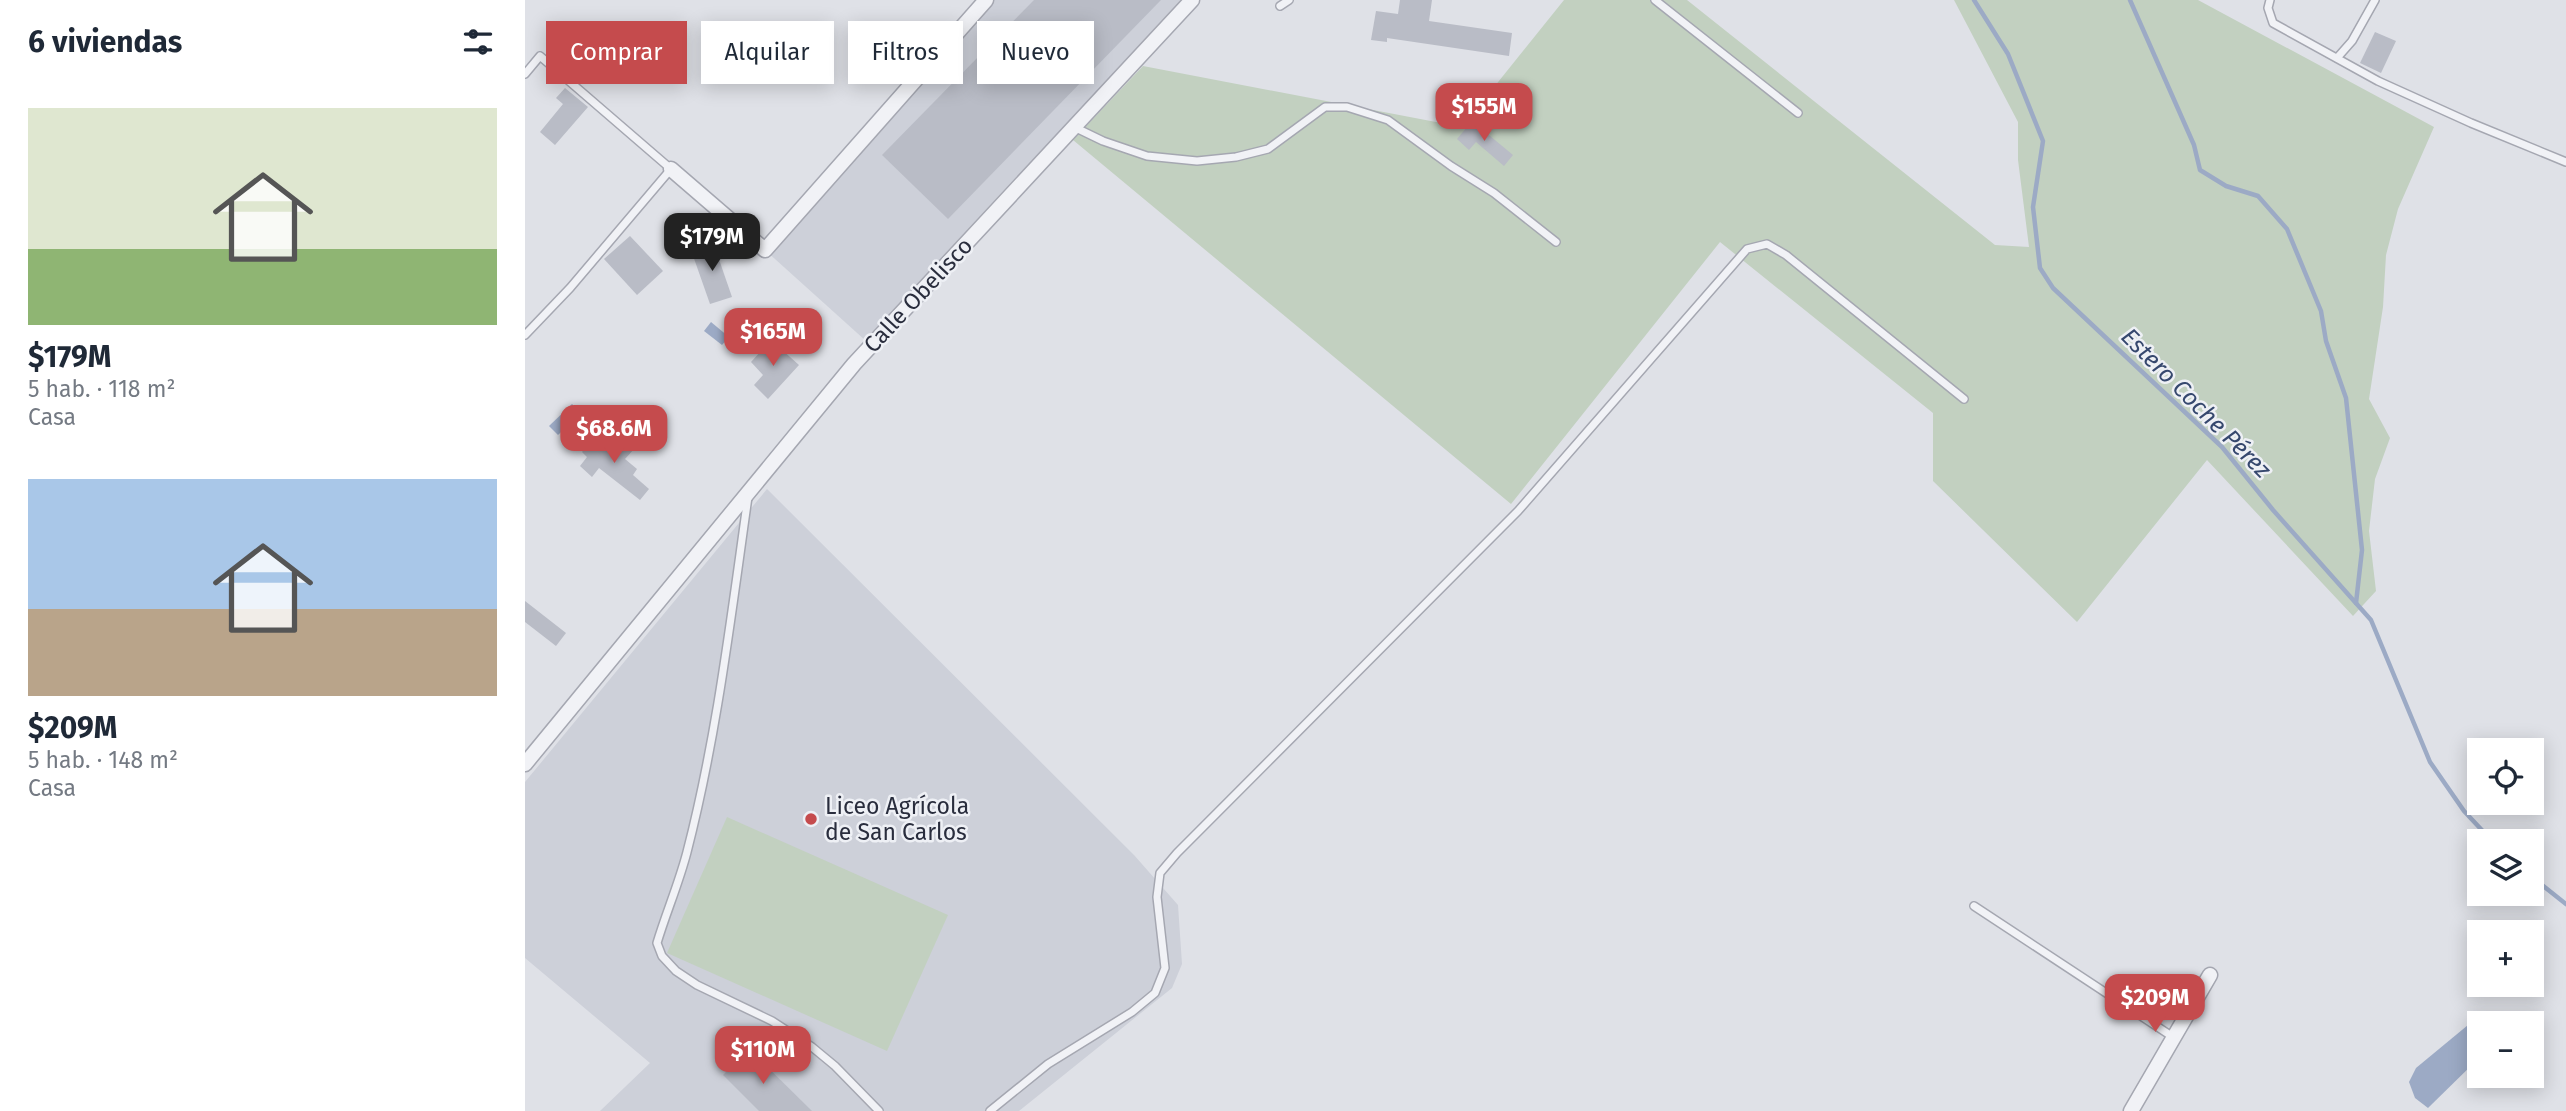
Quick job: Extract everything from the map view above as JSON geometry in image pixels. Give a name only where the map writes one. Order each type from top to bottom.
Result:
[{"type":"street","points":[[671,169],[765,250],[986,0]]},
{"type":"street","name":"Calle Obelisco","points":[[525,764],[854,365],[1192,0]]},
{"type":"street","points":[[2131,1111],[2210,975]]},
{"type":"lane","points":[[1280,6],[1289,0]]},
{"type":"lane","points":[[1655,0],[1798,113]]},
{"type":"lane","points":[[2270,0],[2268,8],[2273,23],[2378,81],[2566,162]]},
{"type":"lane","points":[[2337,58],[2352,41],[2375,0]]},
{"type":"lane","points":[[525,74],[540,56],[671,169],[570,288],[525,335]]},
{"type":"lane","points":[[1074,127],[1103,141],[1147,156],[1197,160],[1236,157],[1268,149],[1325,107],[1347,107],[1388,120],[1451,166],[1494,193],[1556,242]]},
{"type":"lane","points":[[990,1111],[1048,1063],[1132,1012],[1154,993],[1165,968],[1157,897],[1160,873],[1518,511],[1747,249],[1767,244],[1786,255],[1964,399]]},
{"type":"lane","points":[[749,492],[708,755],[687,853],[657,943],[662,956],[676,971],[697,985],[772,1021],[813,1047],[879,1111]]},
{"type":"lane","points":[[1974,906],[2173,1037]]},
{"type":"shaded area","points":[[990,0],[1183,0],[866,341],[765,250],[914,84],[963,84],[963,30]]},
{"type":"shaded area","name":"Liceo Agrícola de San Carlos","points":[[767,489],[1134,855],[1178,905],[1182,964],[1172,988],[1019,1111],[600,1111],[650,1063],[525,958],[525,782]]},
{"type":"green space","points":[[1564,0],[1687,0],[1995,245],[2029,247],[2018,160],[2018,122],[1954,0],[2198,0],[2434,127],[2398,209],[2386,255],[2383,307],[2369,399],[2390,438],[2375,479],[2369,531],[2376,591],[2353,616],[2207,460],[2077,622],[1933,481],[1933,413],[1720,242],[1511,504],[1073,140],[1143,66],[1462,127]]},
{"type":"green space","points":[[727,817],[948,915],[887,1051],[667,953]]},
{"type":"water","points":[[711,322],[729,337],[722,345],[704,331]]},
{"type":"water","points":[[572,404],[581,413],[558,435],[549,426]]},
{"type":"water","points":[[2467,1026],[2467,1070],[2428,1108],[2415,1098],[2409,1082],[2416,1068]]},
{"type":"building","points":[[1034,0],[1161,0],[1094,69],[1094,21],[1013,21]]},
{"type":"building","points":[[1400,0],[1432,0],[1429,21],[1512,33],[1509,56],[1387,38],[1387,42],[1371,40],[1376,11],[1398,14]]},
{"type":"building","points":[[2375,32],[2396,41],[2381,73],[2360,63]]},
{"type":"building","points":[[977,58],[977,84],[1079,84],[948,219],[882,155],[952,84],[963,84],[963,72]]},
{"type":"building","points":[[565,88],[588,107],[555,145],[540,132],[563,104],[556,98]]},
{"type":"building","points":[[1472,121],[1513,155],[1504,166],[1476,142],[1469,150],[1457,139]]},
{"type":"building","points":[[630,236],[663,271],[637,295],[604,259]]},
{"type":"building","points":[[713,242],[732,297],[710,304],[691,250]]},
{"type":"building","points":[[771,340],[799,365],[768,399],[754,385],[763,375],[751,362]]},
{"type":"building","points":[[593,438],[610,452],[621,438],[634,449],[625,459],[637,469],[633,475],[649,489],[640,500],[599,468],[592,477],[580,466],[587,457],[582,452]]},
{"type":"building","points":[[525,601],[566,633],[556,646],[525,622]]},
{"type":"building","points":[[749,1049],[812,1111],[759,1111],[723,1075]]},
{"type":"waterway","name":"Estero Coche Pérez","points":[[1974,0],[2008,54],[2043,141],[2033,207],[2040,268],[2053,288],[2222,447],[2273,510],[2371,620],[2430,762],[2464,811],[2481,829]]},
{"type":"waterway","points":[[2130,0],[2194,145],[2200,170],[2226,186],[2258,196],[2287,229],[2321,311],[2326,341],[2346,398],[2362,550],[2356,603]]},
{"type":"waterway","name":"Estero Coche Pérez","points":[[2544,887],[2566,904]]},
{"type":"place","name":"Liceo Agrícola de San Carlos","points":[[811,819]]}]
